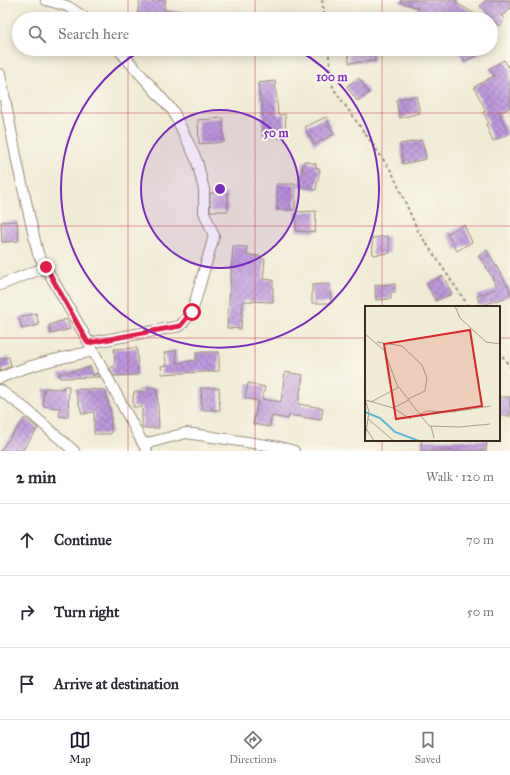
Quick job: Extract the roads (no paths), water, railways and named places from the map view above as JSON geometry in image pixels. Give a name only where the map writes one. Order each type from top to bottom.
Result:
[{"type":"street","points":[[46,0],[67,6],[76,12]]},
{"type":"street","points":[[0,378],[45,361],[91,347],[180,326],[192,312],[214,236],[204,212],[204,190],[197,161],[173,111],[124,56]]},
{"type":"street","points":[[0,74],[18,166],[38,254],[146,448],[186,433],[280,447],[294,451]]},
{"type":"street","points":[[0,285],[46,267]]},
{"type":"street","points":[[0,390],[26,409],[74,451]]}]
